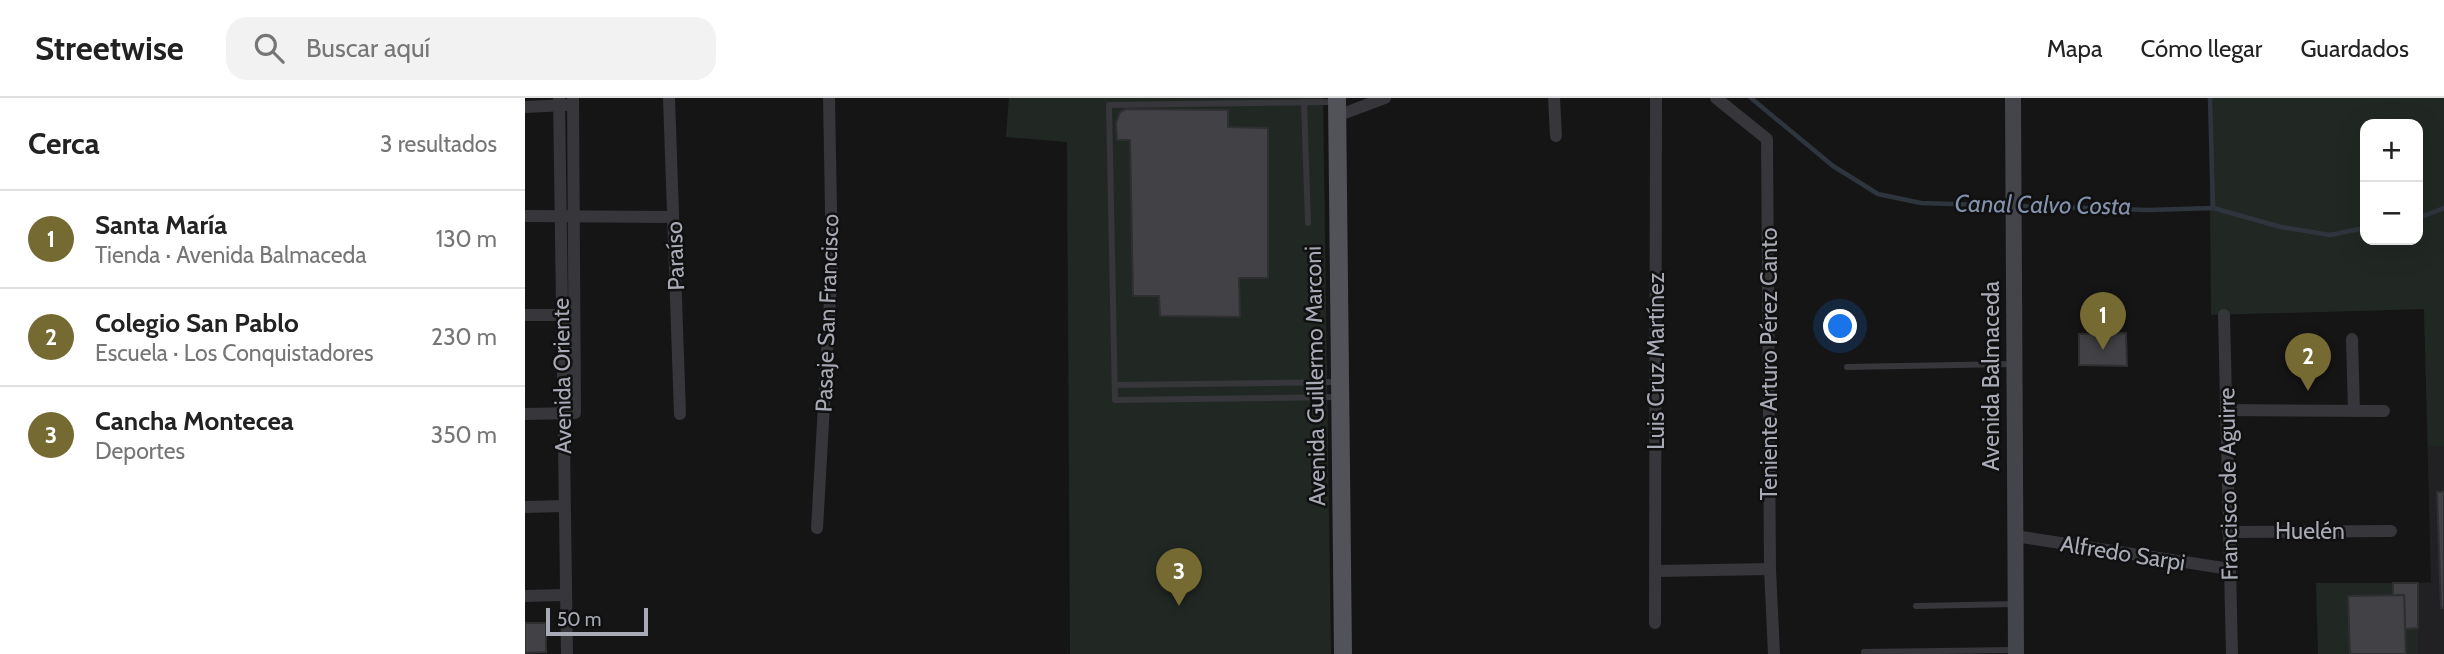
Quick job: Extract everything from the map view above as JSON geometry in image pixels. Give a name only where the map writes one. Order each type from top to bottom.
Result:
[{"type":"main road","name":"Avenida Balmaceda","points":[[2013,98],[2016,652]]},
{"type":"main road","name":"Avenida Guillermo Marconi","points":[[1337,105],[1343,654]]},
{"type":"street","name":"Paraíso","points":[[669,98],[680,414]]},
{"type":"street","name":"Pasaje San Francisco","points":[[817,528],[832,265],[829,98]]},
{"type":"street","points":[[1337,105],[1385,98]]},
{"type":"street","points":[[1554,98],[1556,135]]},
{"type":"street","name":"Luis Cruz Martínez","points":[[1655,623],[1656,98]]},
{"type":"street","name":"Teniente Arturo Pérez Canto","points":[[1716,98],[1767,139],[1770,569],[1774,654]]},
{"type":"street","points":[[525,107],[573,101]]},
{"type":"street","name":"Avenida Oriente","points":[[567,654],[564,506],[575,316],[573,101]]},
{"type":"street","name":"Avenida Oriente","points":[[559,102],[561,314],[568,414]]},
{"type":"street","points":[[525,216],[673,217]]},
{"type":"street","points":[[525,315],[575,316]]},
{"type":"street","name":"Francisco de Aguirre","points":[[2224,315],[2232,654]]},
{"type":"street","points":[[2352,339],[2354,411]]},
{"type":"street","points":[[2226,410],[2384,411]]},
{"type":"street","points":[[525,414],[568,414]]},
{"type":"street","points":[[525,507],[564,506]]},
{"type":"street","name":"Huelén","points":[[2228,532],[2391,531]]},
{"type":"street","name":"Alfredo Sarpi","points":[[2015,537],[2230,569]]},
{"type":"street","points":[[1656,571],[1770,569]]},
{"type":"street","points":[[525,596],[564,595]]},
{"type":"lane","points":[[1304,102],[1308,223]]},
{"type":"lane","points":[[1337,105],[1304,102],[1109,105],[1115,400],[1339,389]]},
{"type":"lane","points":[[1847,367],[2014,364]]},
{"type":"lane","points":[[1115,385],[1339,389]]},
{"type":"lane","points":[[1916,606],[2016,604]]},
{"type":"lane","points":[[1864,652],[2016,652]]},
{"type":"shaded area","points":[[1009,98],[1323,98],[1331,654],[1070,654],[1067,142],[1006,137]]},
{"type":"shaded area","points":[[2209,98],[2444,98],[2444,446],[2428,447],[2424,309],[2211,315]]},
{"type":"shaded area","points":[[2424,309],[2444,309],[2444,654],[2418,654],[2418,583],[2431,582]]},
{"type":"shaded area","points":[[2316,583],[2418,583],[2418,654],[2318,654]]},
{"type":"building","points":[[1126,109],[1228,110],[1228,127],[1268,128],[1268,278],[1239,278],[1240,317],[1160,316],[1159,296],[1133,296],[1130,140],[1117,140],[1116,123],[1120,112]]},
{"type":"building","points":[[2126,333],[2127,366],[2079,365],[2079,334]]},
{"type":"building","points":[[2437,492],[2444,492],[2444,608],[2441,608]]},
{"type":"building","points":[[2393,583],[2418,583],[2418,628],[2405,629],[2404,595],[2393,596]]},
{"type":"building","points":[[2404,595],[2406,654],[2350,654],[2348,596]]},
{"type":"building","points":[[525,623],[546,623],[546,652],[525,653]]},
{"type":"waterway","name":"Canal Calvo Costa","points":[[1751,98],[1833,166],[1878,194],[1921,203],[2149,210],[2213,208],[2281,227],[2330,235],[2360,229]]},
{"type":"waterway","points":[[2210,98],[2213,208]]},
{"type":"waterway","name":"Canal Calvo Costa","points":[[2423,216],[2444,208]]},
{"type":"place","name":"Santa María","points":[[2103,350]]},
{"type":"place","name":"Colegio San Pablo","points":[[2308,391]]},
{"type":"place","name":"Cancha Montecea","points":[[1179,606]]}]
